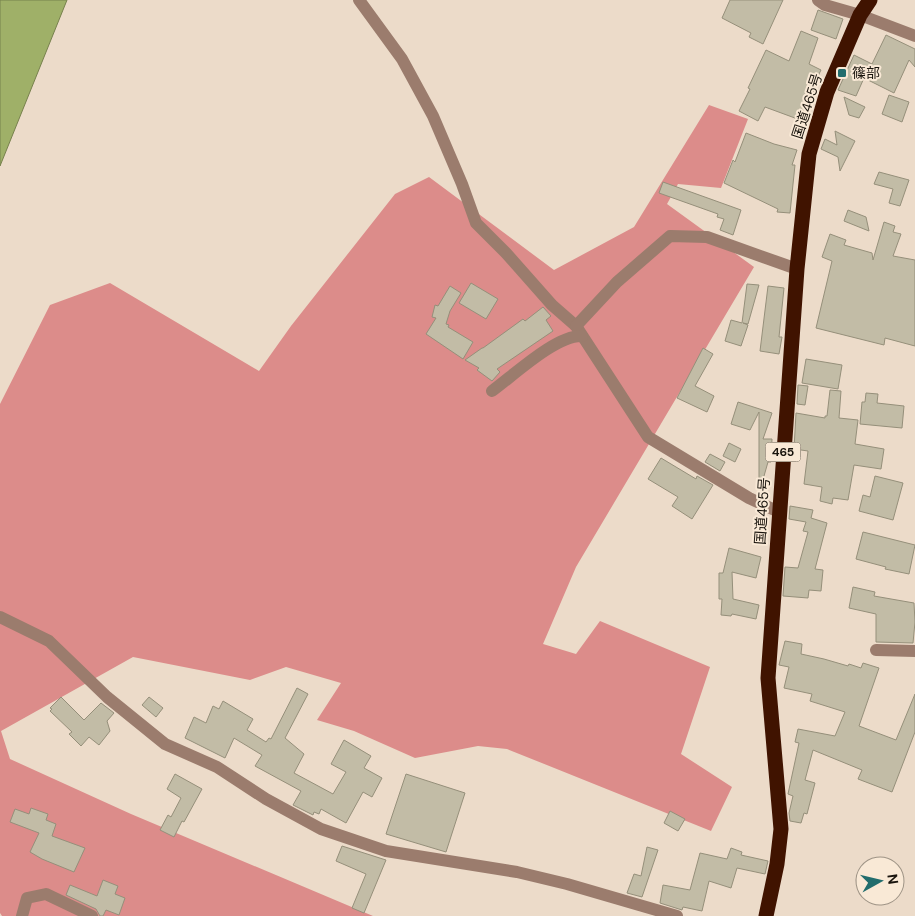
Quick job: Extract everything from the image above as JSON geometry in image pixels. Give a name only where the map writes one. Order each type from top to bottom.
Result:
[{"type":"highway","name":"国道465号","points":[[766,916],[777,864],[781,828],[768,678],[778,512],[808,154],[827,92],[860,15],[870,0]]},
{"type":"street","points":[[359,0],[402,59],[433,116],[462,184],[476,223],[506,253],[552,305],[579,331],[648,437],[749,498],[778,512]]},
{"type":"street","points":[[818,0],[826,5],[860,15],[915,36]]},
{"type":"street","points":[[492,391],[558,342],[573,336],[579,331],[617,282],[670,236],[706,237],[797,269]]},
{"type":"street","points":[[0,617],[49,642],[107,697],[165,744],[217,768],[266,799],[321,829],[386,851],[517,872],[567,884],[670,915]]},
{"type":"street","points":[[876,650],[915,651]]},
{"type":"street","points":[[22,916],[27,898],[46,894],[92,916]]},
{"type":"shaded area","points":[[0,0],[67,0],[0,166]]},
{"type":"shaded area","points":[[709,105],[748,119],[721,188],[678,184],[667,204],[754,267],[576,567],[543,644],[576,654],[600,621],[710,667],[681,754],[732,787],[711,831],[507,749],[478,746],[415,758],[354,731],[317,720],[341,683],[286,667],[250,680],[133,657],[1,731],[10,759],[131,814],[373,916],[2,916],[0,913],[0,404],[50,305],[110,283],[259,371],[291,326],[395,194],[429,177],[554,270],[634,227]]},
{"type":"building","points":[[730,0],[783,0],[763,44],[749,37],[751,33],[722,18]]},
{"type":"building","points":[[818,10],[843,19],[836,39],[811,30]]},
{"type":"building","points":[[801,31],[818,38],[809,64],[821,70],[813,86],[815,87],[803,121],[765,107],[758,121],[739,111],[766,50],[789,61]]},
{"type":"building","points":[[886,35],[915,49],[915,67],[909,60],[894,93],[864,78],[856,96],[838,90],[854,55],[872,64]]},
{"type":"building","points":[[889,95],[909,102],[902,122],[882,114]]},
{"type":"building","points":[[844,97],[865,107],[859,118],[849,115]]},
{"type":"building","points":[[835,131],[855,141],[840,171],[838,157],[821,149],[825,139],[837,145]]},
{"type":"building","points":[[746,133],[774,144],[797,150],[792,165],[795,165],[790,213],[777,212],[778,209],[724,183],[733,160],[735,162]]},
{"type":"building","points":[[879,172],[909,180],[900,206],[889,203],[893,189],[874,184]]},
{"type":"building","points":[[663,182],[741,210],[733,235],[720,230],[724,219],[717,217],[718,214],[659,193]]},
{"type":"building","points":[[848,210],[866,217],[869,231],[844,221]]},
{"type":"building","points":[[884,222],[895,226],[893,232],[901,234],[893,256],[915,260],[915,346],[885,338],[884,345],[816,328],[832,261],[822,257],[830,234],[846,240],[844,245],[872,253],[873,260]]},
{"type":"building","points":[[471,283],[498,299],[486,319],[459,303]]},
{"type":"building","points":[[747,284],[759,285],[748,324],[743,323],[748,325],[741,346],[725,341],[731,320],[742,323]]},
{"type":"building","points":[[450,286],[461,293],[450,311],[446,324],[473,342],[463,359],[426,334],[436,318],[432,317],[435,305],[438,306]]},
{"type":"building","points":[[768,286],[784,288],[779,337],[782,337],[779,354],[760,351]]},
{"type":"building","points":[[543,307],[551,316],[546,320],[553,331],[497,369],[500,372],[492,381],[477,370],[479,368],[465,360],[523,319],[525,321]]},
{"type":"building","points":[[703,348],[713,354],[695,386],[714,396],[707,412],[677,398]]},
{"type":"building","points":[[806,359],[842,365],[838,389],[802,383]]},
{"type":"building","points":[[798,385],[808,386],[805,405],[797,404]]},
{"type":"building","points":[[830,390],[841,391],[839,418],[858,420],[855,444],[884,449],[881,469],[854,465],[848,500],[833,498],[832,504],[820,501],[822,487],[804,484],[808,451],[794,449],[796,413],[825,418],[827,416]]},
{"type":"building","points":[[866,393],[878,394],[877,403],[904,406],[902,428],[860,424],[862,402],[865,402]]},
{"type":"building","points":[[738,402],[772,413],[763,439],[772,439],[771,462],[768,462],[762,483],[759,483],[759,412],[750,430],[731,424]]},
{"type":"building","points":[[729,443],[741,449],[735,462],[723,456]]},
{"type":"building","points":[[710,454],[725,462],[720,471],[705,462]]},
{"type":"building","points":[[661,458],[696,479],[697,476],[713,485],[692,519],[672,506],[678,497],[648,479]]},
{"type":"building","points":[[875,476],[903,483],[893,520],[859,511],[863,495],[870,497]]},
{"type":"building","points":[[790,506],[813,510],[811,518],[827,523],[815,569],[823,570],[821,591],[809,590],[808,598],[783,596],[785,567],[798,568],[808,532],[803,531],[806,522],[789,519]]},
{"type":"building","points":[[863,532],[915,545],[909,574],[885,569],[886,567],[856,559]]},
{"type":"building","points":[[729,548],[761,557],[756,578],[732,572],[733,599],[759,605],[756,619],[732,614],[731,616],[721,615],[722,599],[719,599],[719,573],[723,573]]},
{"type":"building","points":[[853,587],[875,592],[874,596],[914,603],[913,643],[876,642],[876,614],[849,608]]},
{"type":"building","points":[[785,641],[802,644],[801,654],[848,666],[849,664],[861,668],[863,663],[879,668],[859,726],[896,740],[915,694],[915,732],[892,792],[858,779],[862,770],[813,750],[805,780],[815,783],[807,814],[804,813],[801,823],[790,821],[789,813],[793,796],[788,794],[799,743],[795,742],[798,729],[835,736],[845,712],[810,701],[812,694],[784,688],[789,667],[779,665]]},
{"type":"building","points":[[297,688],[308,694],[285,738],[304,754],[294,773],[333,794],[346,772],[331,764],[344,740],[371,756],[364,768],[382,778],[372,797],[363,792],[346,823],[321,809],[319,814],[314,812],[313,815],[293,805],[301,791],[255,766],[262,755],[234,738],[225,758],[185,738],[194,717],[206,723],[213,706],[219,709],[223,701],[253,719],[247,730],[266,742],[269,738],[271,739]]},
{"type":"building","points":[[61,697],[84,720],[101,703],[114,713],[107,721],[110,731],[99,745],[89,737],[81,746],[69,734],[72,732],[50,711],[52,709],[50,708]]},
{"type":"building","points":[[149,697],[163,708],[156,717],[142,705]]},
{"type":"building","points":[[175,774],[202,789],[174,837],[160,830],[168,815],[171,817],[181,798],[167,789]]},
{"type":"building","points":[[406,774],[465,793],[446,852],[386,834]]},
{"type":"building","points":[[31,808],[48,814],[46,820],[56,824],[52,836],[85,848],[74,872],[30,852],[39,833],[10,822],[15,809],[29,814]]},
{"type":"building","points":[[670,811],[685,819],[678,831],[664,823]]},
{"type":"building","points":[[342,846],[386,860],[364,913],[352,908],[366,874],[336,861]]},
{"type":"building","points":[[647,847],[658,850],[642,897],[627,893],[634,874],[641,876]]},
{"type":"building","points":[[731,848],[742,852],[741,855],[768,861],[765,874],[737,868],[731,888],[709,881],[702,911],[683,907],[682,910],[660,903],[663,885],[690,890],[700,853],[727,859]]},
{"type":"building","points":[[103,880],[118,886],[115,894],[125,898],[119,915],[106,910],[103,916],[100,916],[96,909],[66,895],[70,885],[97,896]]},
{"type":"place","name":"篠部","points":[[842,73]]}]
